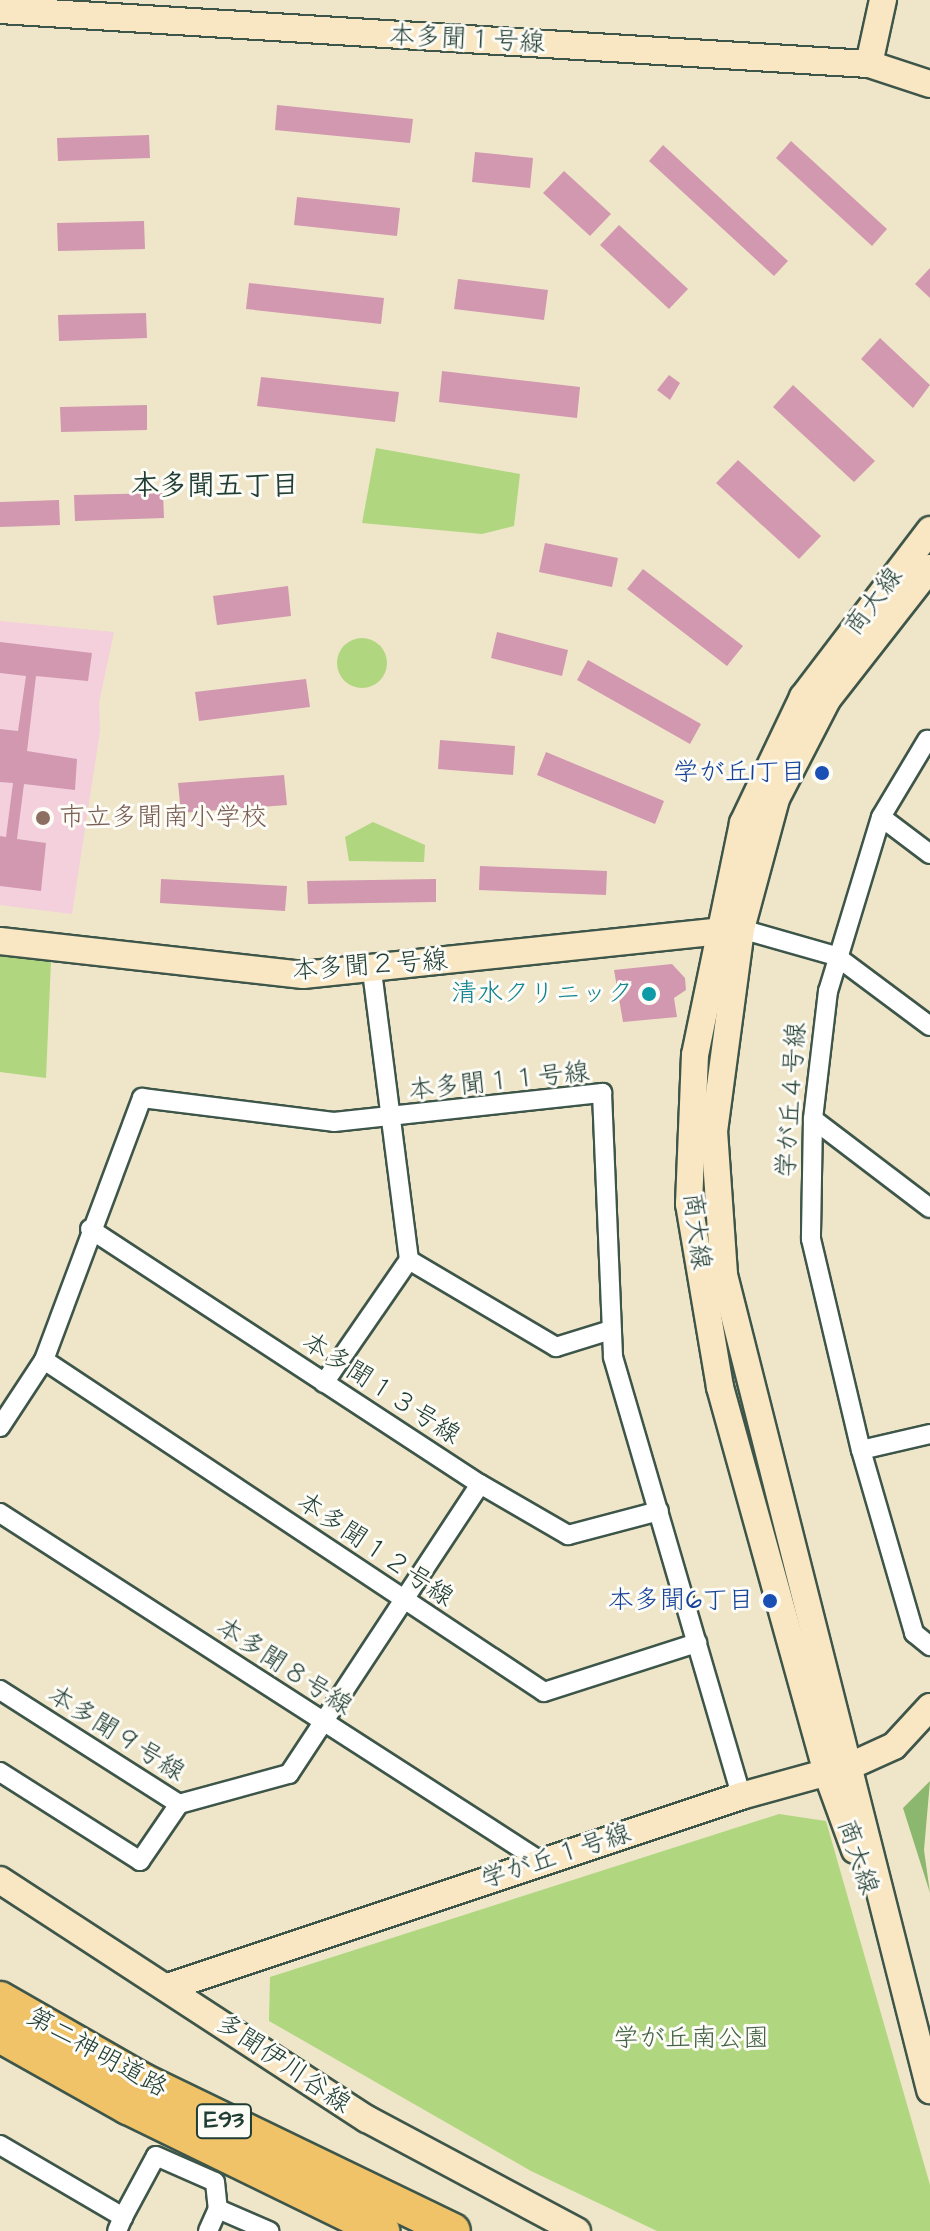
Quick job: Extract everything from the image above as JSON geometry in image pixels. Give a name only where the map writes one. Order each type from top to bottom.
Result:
[{"type":"highway","name":"第二神明道路","points":[[0,1999],[143,2081],[453,2231]]},
{"type":"highway","name":"第二神明道路","points":[[0,2035],[128,2107],[382,2231]]},
{"type":"street","points":[[869,64],[883,0]]},
{"type":"street","name":"本多聞１号線","points":[[0,10],[197,12],[869,64],[930,84]]},
{"type":"street","name":"商大線","points":[[729,930],[743,823],[803,697],[930,530]]},
{"type":"street","name":"商大線","points":[[930,568],[827,700],[776,799],[729,930],[695,1055],[689,1204],[720,1387],[839,1770],[930,2090]]},
{"type":"street","name":"学が丘４号線","points":[[927,740],[881,817],[836,956],[813,1119],[811,1239],[861,1450],[914,1633],[930,1646]]},
{"type":"street","points":[[881,817],[930,854]]},
{"type":"street","points":[[729,930],[836,956],[930,1026]]},
{"type":"street","name":"本多聞２号線","points":[[0,941],[303,975],[729,930]]},
{"type":"street","points":[[324,1383],[409,1260],[394,1119],[372,970]]},
{"type":"street","name":"本多聞１１号線","points":[[0,1427],[44,1360],[90,1229],[142,1098],[334,1122],[394,1119],[602,1093],[613,1357],[741,1796]]},
{"type":"street","points":[[813,1119],[930,1208]]},
{"type":"street","name":"本多聞１３号線","points":[[90,1229],[480,1484],[568,1535],[659,1511]]},
{"type":"street","points":[[409,1260],[556,1347],[611,1330]]},
{"type":"street","name":"本多聞１２号線","points":[[44,1360],[544,1692],[697,1643]]},
{"type":"street","points":[[861,1450],[930,1434]]},
{"type":"street","name":"本多聞９号線","points":[[0,1690],[179,1804],[289,1774],[320,1722],[480,1484]]},
{"type":"street","name":"本多聞８号線","points":[[0,1513],[320,1722],[542,1862]]},
{"type":"street","name":"学が丘１号線","points":[[168,1987],[741,1796],[839,1770],[894,1746],[930,1707]]},
{"type":"street","points":[[0,1772],[140,1861],[179,1804]]},
{"type":"street","name":"多聞伊川谷線","points":[[0,1880],[367,2119],[577,2231]]},
{"type":"street","points":[[1,2148],[120,2224],[156,2156],[215,2182],[218,2209],[208,2231]]},
{"type":"street","points":[[218,2209],[269,2231]]},
{"type":"shaded area","name":"市立多聞南小学校","points":[[0,621],[114,632],[99,703],[100,731],[72,914],[0,905]]},
{"type":"green space","points":[[376,448],[520,474],[514,526],[482,534],[362,523]]},
{"type":"green space","points":[[362,638],[380,645],[387,663],[380,681],[362,688],[344,681],[337,663],[344,645]]},
{"type":"green space","points":[[373,822],[425,845],[424,862],[349,861],[345,837]]},
{"type":"green space","points":[[0,954],[51,961],[46,1078],[0,1072]]},
{"type":"green space","points":[[930,1781],[924,1850],[930,1893],[903,1808]]},
{"type":"green space","name":"学が丘南公園","points":[[779,1814],[826,1821],[930,2185],[930,2231],[657,2231],[531,2171],[269,2021],[270,1977]]},
{"type":"building","points":[[277,105],[413,119],[410,143],[275,130]]},
{"type":"building","points":[[149,135],[150,158],[58,161],[57,138]]},
{"type":"building","points":[[791,141],[887,229],[872,246],[776,158]]},
{"type":"building","points":[[663,145],[788,261],[774,276],[649,161]]},
{"type":"building","points":[[475,152],[533,158],[530,188],[472,182]]},
{"type":"building","points":[[564,171],[611,214],[590,236],[543,193]]},
{"type":"building","points":[[297,197],[400,208],[397,236],[294,225]]},
{"type":"building","points":[[144,221],[145,249],[58,251],[57,223]]},
{"type":"building","points":[[619,225],[688,289],[669,309],[600,245]]},
{"type":"building","points":[[930,268],[930,298],[915,284]]},
{"type":"building","points":[[458,279],[548,290],[544,320],[454,309]]},
{"type":"building","points":[[249,283],[384,298],[381,324],[246,309]]},
{"type":"building","points":[[146,313],[147,338],[59,341],[58,315]]},
{"type":"building","points":[[880,338],[930,385],[913,408],[861,359]]},
{"type":"building","points":[[442,371],[580,387],[577,418],[439,402]]},
{"type":"building","points":[[669,375],[680,383],[670,400],[657,390]]},
{"type":"building","points":[[261,377],[399,392],[395,422],[257,406]]},
{"type":"building","points":[[793,385],[875,461],[854,482],[773,407]]},
{"type":"building","points":[[147,405],[147,430],[61,432],[60,407]]},
{"type":"building","points":[[738,460],[821,536],[799,559],[716,483]]},
{"type":"building","points":[[163,493],[164,518],[75,521],[74,495]]},
{"type":"building","points":[[59,500],[60,525],[0,527],[0,502]]},
{"type":"building","points":[[545,543],[618,558],[612,587],[539,572]]},
{"type":"building","points":[[643,569],[743,646],[727,666],[627,589]]},
{"type":"building","points":[[288,586],[291,616],[217,625],[213,596]]},
{"type":"building","points":[[497,632],[568,650],[562,676],[491,658]]},
{"type":"building","points":[[0,642],[92,653],[88,681],[36,676],[27,751],[77,759],[75,790],[24,784],[17,839],[46,843],[41,891],[0,886],[0,836],[6,837],[13,783],[0,782],[0,729],[18,731],[26,676],[0,673]]},
{"type":"building","points":[[588,660],[701,724],[690,744],[577,680]]},
{"type":"building","points":[[306,679],[310,707],[199,721],[195,692]]},
{"type":"building","points":[[440,740],[515,746],[513,775],[438,769]]},
{"type":"building","points":[[546,752],[664,801],[655,824],[537,775]]},
{"type":"building","points":[[284,775],[287,805],[181,813],[178,783]]},
{"type":"building","points":[[480,866],[607,871],[606,895],[479,890]]},
{"type":"building","points":[[161,879],[287,886],[285,911],[160,903]]},
{"type":"building","points":[[436,879],[436,902],[308,904],[307,881]]},
{"type":"building","name":"清水クリニック","points":[[672,964],[685,978],[686,990],[674,998],[677,1017],[623,1022],[614,970]]},
{"type":"place","name":"学が丘1丁目","points":[[822,773]]},
{"type":"place","name":"市立多聞南小学校","points":[[43,818]]},
{"type":"place","name":"清水クリニック","points":[[649,994]]},
{"type":"place","name":"本多聞6丁目","points":[[770,1601]]},
{"type":"district","name":"本多聞五丁目","points":[[215,486]]}]
